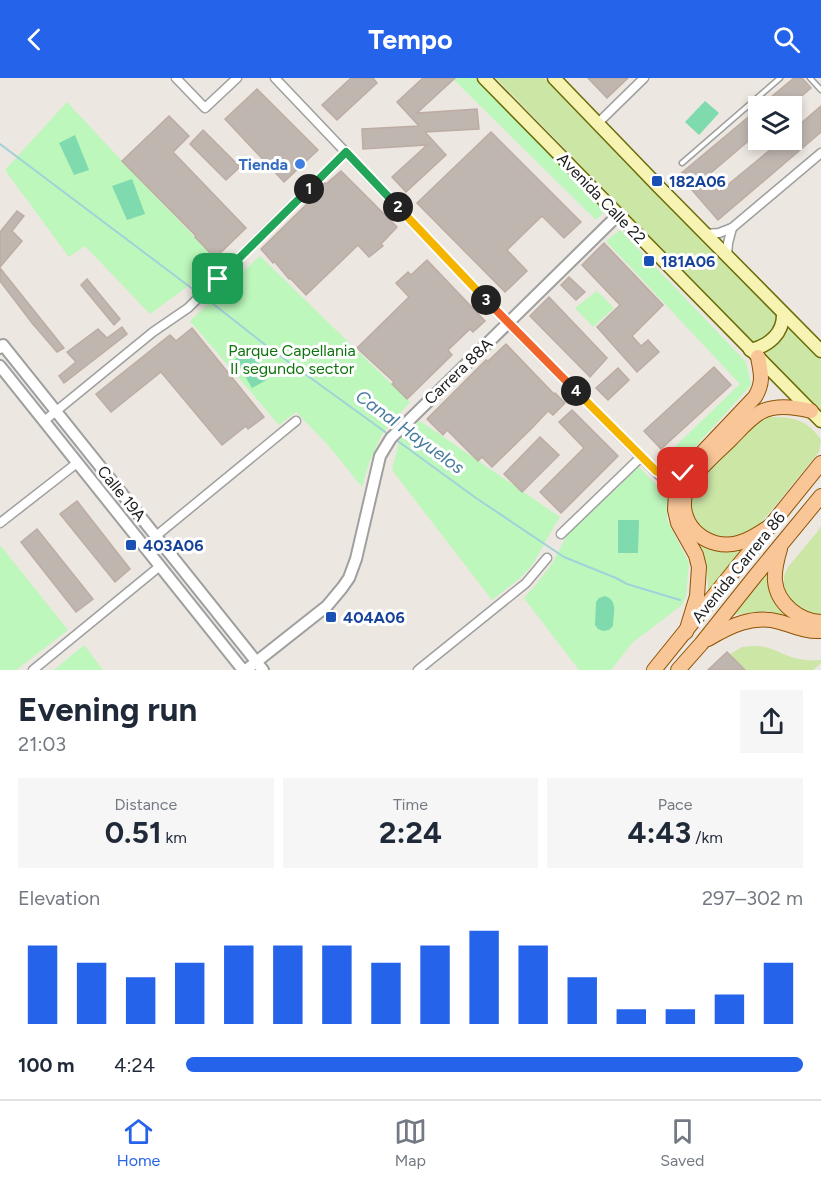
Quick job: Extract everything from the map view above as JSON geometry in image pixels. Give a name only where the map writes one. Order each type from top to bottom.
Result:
[{"type":"main road","name":"Avenida Calle 22","points":[[484,78],[821,421]]},
{"type":"main road","points":[[554,78],[821,351]]},
{"type":"main road","points":[[686,632],[697,596],[699,567],[696,555],[678,523],[675,510],[676,491],[683,473],[755,397],[761,381],[754,353],[775,338],[782,325],[783,313]]},
{"type":"main road","points":[[770,526],[737,544],[726,545],[707,541],[697,534],[688,522],[684,505],[685,494],[690,482],[709,460],[761,412],[788,407],[811,411]]},
{"type":"main road","name":"Avenida Carrera 86","points":[[654,670],[821,463]]},
{"type":"main road","name":"Avenida Carrera 86","points":[[678,670],[821,496]]},
{"type":"main road","points":[[782,543],[775,582],[780,597],[791,610],[801,617],[821,622]]},
{"type":"main road","points":[[701,644],[738,623],[762,619],[821,632]]},
{"type":"street","points":[[176,78],[205,108],[237,78]]},
{"type":"street","points":[[275,78],[508,323],[656,471],[670,488],[675,501]]},
{"type":"street","points":[[598,123],[641,79]]},
{"type":"street","points":[[44,422],[153,332],[188,308],[346,152]]},
{"type":"street","points":[[705,234],[719,233],[732,228],[821,153]]},
{"type":"street","name":"Carrera 88A","points":[[245,670],[260,666],[327,606],[349,578],[356,559],[380,456],[391,438],[618,215]]},
{"type":"street","points":[[728,256],[728,243],[732,228]]},
{"type":"street","name":"Calle 19A","points":[[2,347],[260,666]]},
{"type":"street","name":"Calle 19A","points":[[0,366],[245,670]]},
{"type":"street","points":[[156,536],[296,422]]},
{"type":"street","points":[[561,534],[641,457]]},
{"type":"street","points":[[0,523],[77,464]]},
{"type":"street","points":[[656,471],[670,476],[683,473]]},
{"type":"street","points":[[418,670],[526,583],[547,558]]},
{"type":"street","points":[[33,670],[160,566]]},
{"type":"lane","points":[[682,163],[780,78]]},
{"type":"lane","points":[[810,78],[821,90]]},
{"type":"green space","points":[[452,78],[477,78],[606,210],[596,220]]},
{"type":"green space","points":[[496,78],[544,78],[778,316],[766,336],[755,345]]},
{"type":"green space","points":[[705,101],[719,113],[699,135],[685,122]]},
{"type":"green space","points":[[67,102],[215,258],[195,281],[150,314],[85,246],[69,257],[5,170]]},
{"type":"green space","points":[[75,135],[89,170],[74,175],[59,143]]},
{"type":"green space","points":[[132,179],[145,214],[127,220],[112,186]]},
{"type":"green space","points":[[620,230],[746,362],[751,385],[674,470],[660,461],[740,384],[606,241]]},
{"type":"green space","name":"Parque Capellania II segundo sector","points":[[260,256],[410,402],[382,434],[369,463],[362,487],[328,445],[296,412],[279,425],[190,321]]},
{"type":"green space","points":[[597,291],[614,308],[593,327],[575,308]]},
{"type":"green space","points":[[790,327],[821,360],[821,411],[762,352],[779,343]]},
{"type":"green space","points":[[250,350],[268,379],[252,388],[235,359]]},
{"type":"green space","points":[[767,417],[791,418],[810,427],[821,440],[819,452],[761,523],[749,533],[727,540],[709,534],[693,514],[694,490],[700,477],[754,423]]},
{"type":"green space","points":[[420,421],[560,517],[530,567],[492,600],[392,470],[400,438]]},
{"type":"green space","points":[[639,467],[667,496],[667,520],[689,563],[686,596],[682,605],[632,643],[611,670],[579,670],[524,598],[552,564],[567,535]]},
{"type":"green space","points":[[618,520],[639,520],[638,553],[618,553]]},
{"type":"green space","points":[[821,525],[821,616],[802,612],[780,589],[784,586],[784,576],[788,567]]},
{"type":"green space","points":[[697,541],[719,551],[743,549],[708,593],[706,566]]},
{"type":"green space","points":[[0,545],[68,630],[16,670],[0,670]]},
{"type":"green space","points":[[768,570],[770,591],[780,607],[790,617],[767,611],[734,615]]},
{"type":"green space","points":[[605,596],[612,601],[614,613],[613,626],[603,631],[595,625],[596,602]]},
{"type":"green space","points":[[84,645],[103,670],[54,670]]},
{"type":"green space","points":[[758,646],[798,659],[821,660],[821,663],[813,670],[745,670],[730,654],[742,647]]},
{"type":"building","points":[[351,78],[373,78],[377,83],[337,120],[322,105]]},
{"type":"building","points":[[423,78],[455,78],[417,113],[477,109],[479,129],[425,132],[446,155],[406,192],[392,177],[427,145],[363,149],[362,129],[419,126],[397,102]]},
{"type":"building","points":[[588,78],[628,78],[607,98]]},
{"type":"building","points":[[794,78],[802,78],[811,88],[802,96],[772,96]]},
{"type":"building","points":[[257,89],[318,150],[284,182],[225,119]]},
{"type":"building","points":[[821,106],[821,132],[802,148],[802,122]]},
{"type":"building","points":[[169,116],[189,136],[173,152],[246,228],[215,258],[122,161]]},
{"type":"building","points":[[748,117],[748,141],[706,177],[719,192],[770,150],[800,150],[718,220],[679,175]]},
{"type":"building","points":[[203,130],[240,167],[226,180],[190,144]]},
{"type":"building","points":[[491,132],[581,222],[564,238],[542,216],[507,250],[527,271],[505,292],[417,203]]},
{"type":"building","points":[[341,171],[397,227],[381,244],[383,246],[369,257],[358,245],[306,295],[261,249],[313,198],[311,196],[324,182],[326,184]]},
{"type":"building","points":[[17,211],[24,216],[12,231],[22,241],[0,267],[0,232]]},
{"type":"building","points":[[604,243],[663,305],[632,336],[641,346],[648,340],[659,352],[637,372],[597,327],[620,305],[582,265]]},
{"type":"building","points":[[427,260],[485,321],[473,332],[470,329],[448,350],[452,355],[407,399],[392,384],[394,382],[357,348],[409,297],[396,283],[408,272],[411,275]]},
{"type":"building","points":[[0,268],[64,348],[57,352],[32,323],[0,281]]},
{"type":"building","points":[[569,277],[585,292],[576,300],[561,285]]},
{"type":"building","points":[[87,279],[120,319],[114,325],[81,285]]},
{"type":"building","points":[[549,297],[607,358],[590,377],[530,316]]},
{"type":"building","points":[[122,327],[127,334],[64,383],[59,376],[76,362],[67,352],[98,329],[107,338]]},
{"type":"building","points":[[192,328],[264,417],[248,429],[246,426],[222,445],[161,372],[111,412],[96,394],[170,335],[176,341]]},
{"type":"building","points":[[506,344],[565,403],[553,415],[548,411],[492,467],[482,457],[478,461],[447,430],[443,435],[427,419],[486,360],[488,361]]},
{"type":"building","points":[[714,367],[731,385],[661,449],[644,431]]},
{"type":"building","points":[[618,368],[629,380],[608,400],[596,388]]},
{"type":"building","points":[[572,410],[618,456],[561,513],[540,492],[584,448],[559,422]]},
{"type":"building","points":[[540,437],[559,455],[522,492],[504,474]]},
{"type":"building","points":[[77,501],[130,569],[115,582],[60,514]]},
{"type":"building","points":[[37,529],[93,599],[76,612],[21,542]]},
{"type":"building","points":[[727,652],[745,670],[708,670]]},
{"type":"waterway","name":"Canal Hayuelos","points":[[0,144],[198,293]]},
{"type":"waterway","name":"Canal Hayuelos","points":[[203,296],[272,350],[388,434]]},
{"type":"waterway","name":"Canal Hayuelos","points":[[395,439],[476,498],[564,557],[627,584],[680,600]]},
{"type":"place","name":"Tienda","points":[[300,164]]},
{"type":"place","name":"182A06","points":[[657,181]]},
{"type":"place","name":"181A06","points":[[649,261]]},
{"type":"place","name":"403A06","points":[[131,545]]},
{"type":"place","name":"404A06","points":[[331,617]]},
{"type":"route","points":[[218,279],[346,152],[508,323],[656,471],[670,476],[683,473]]}]
